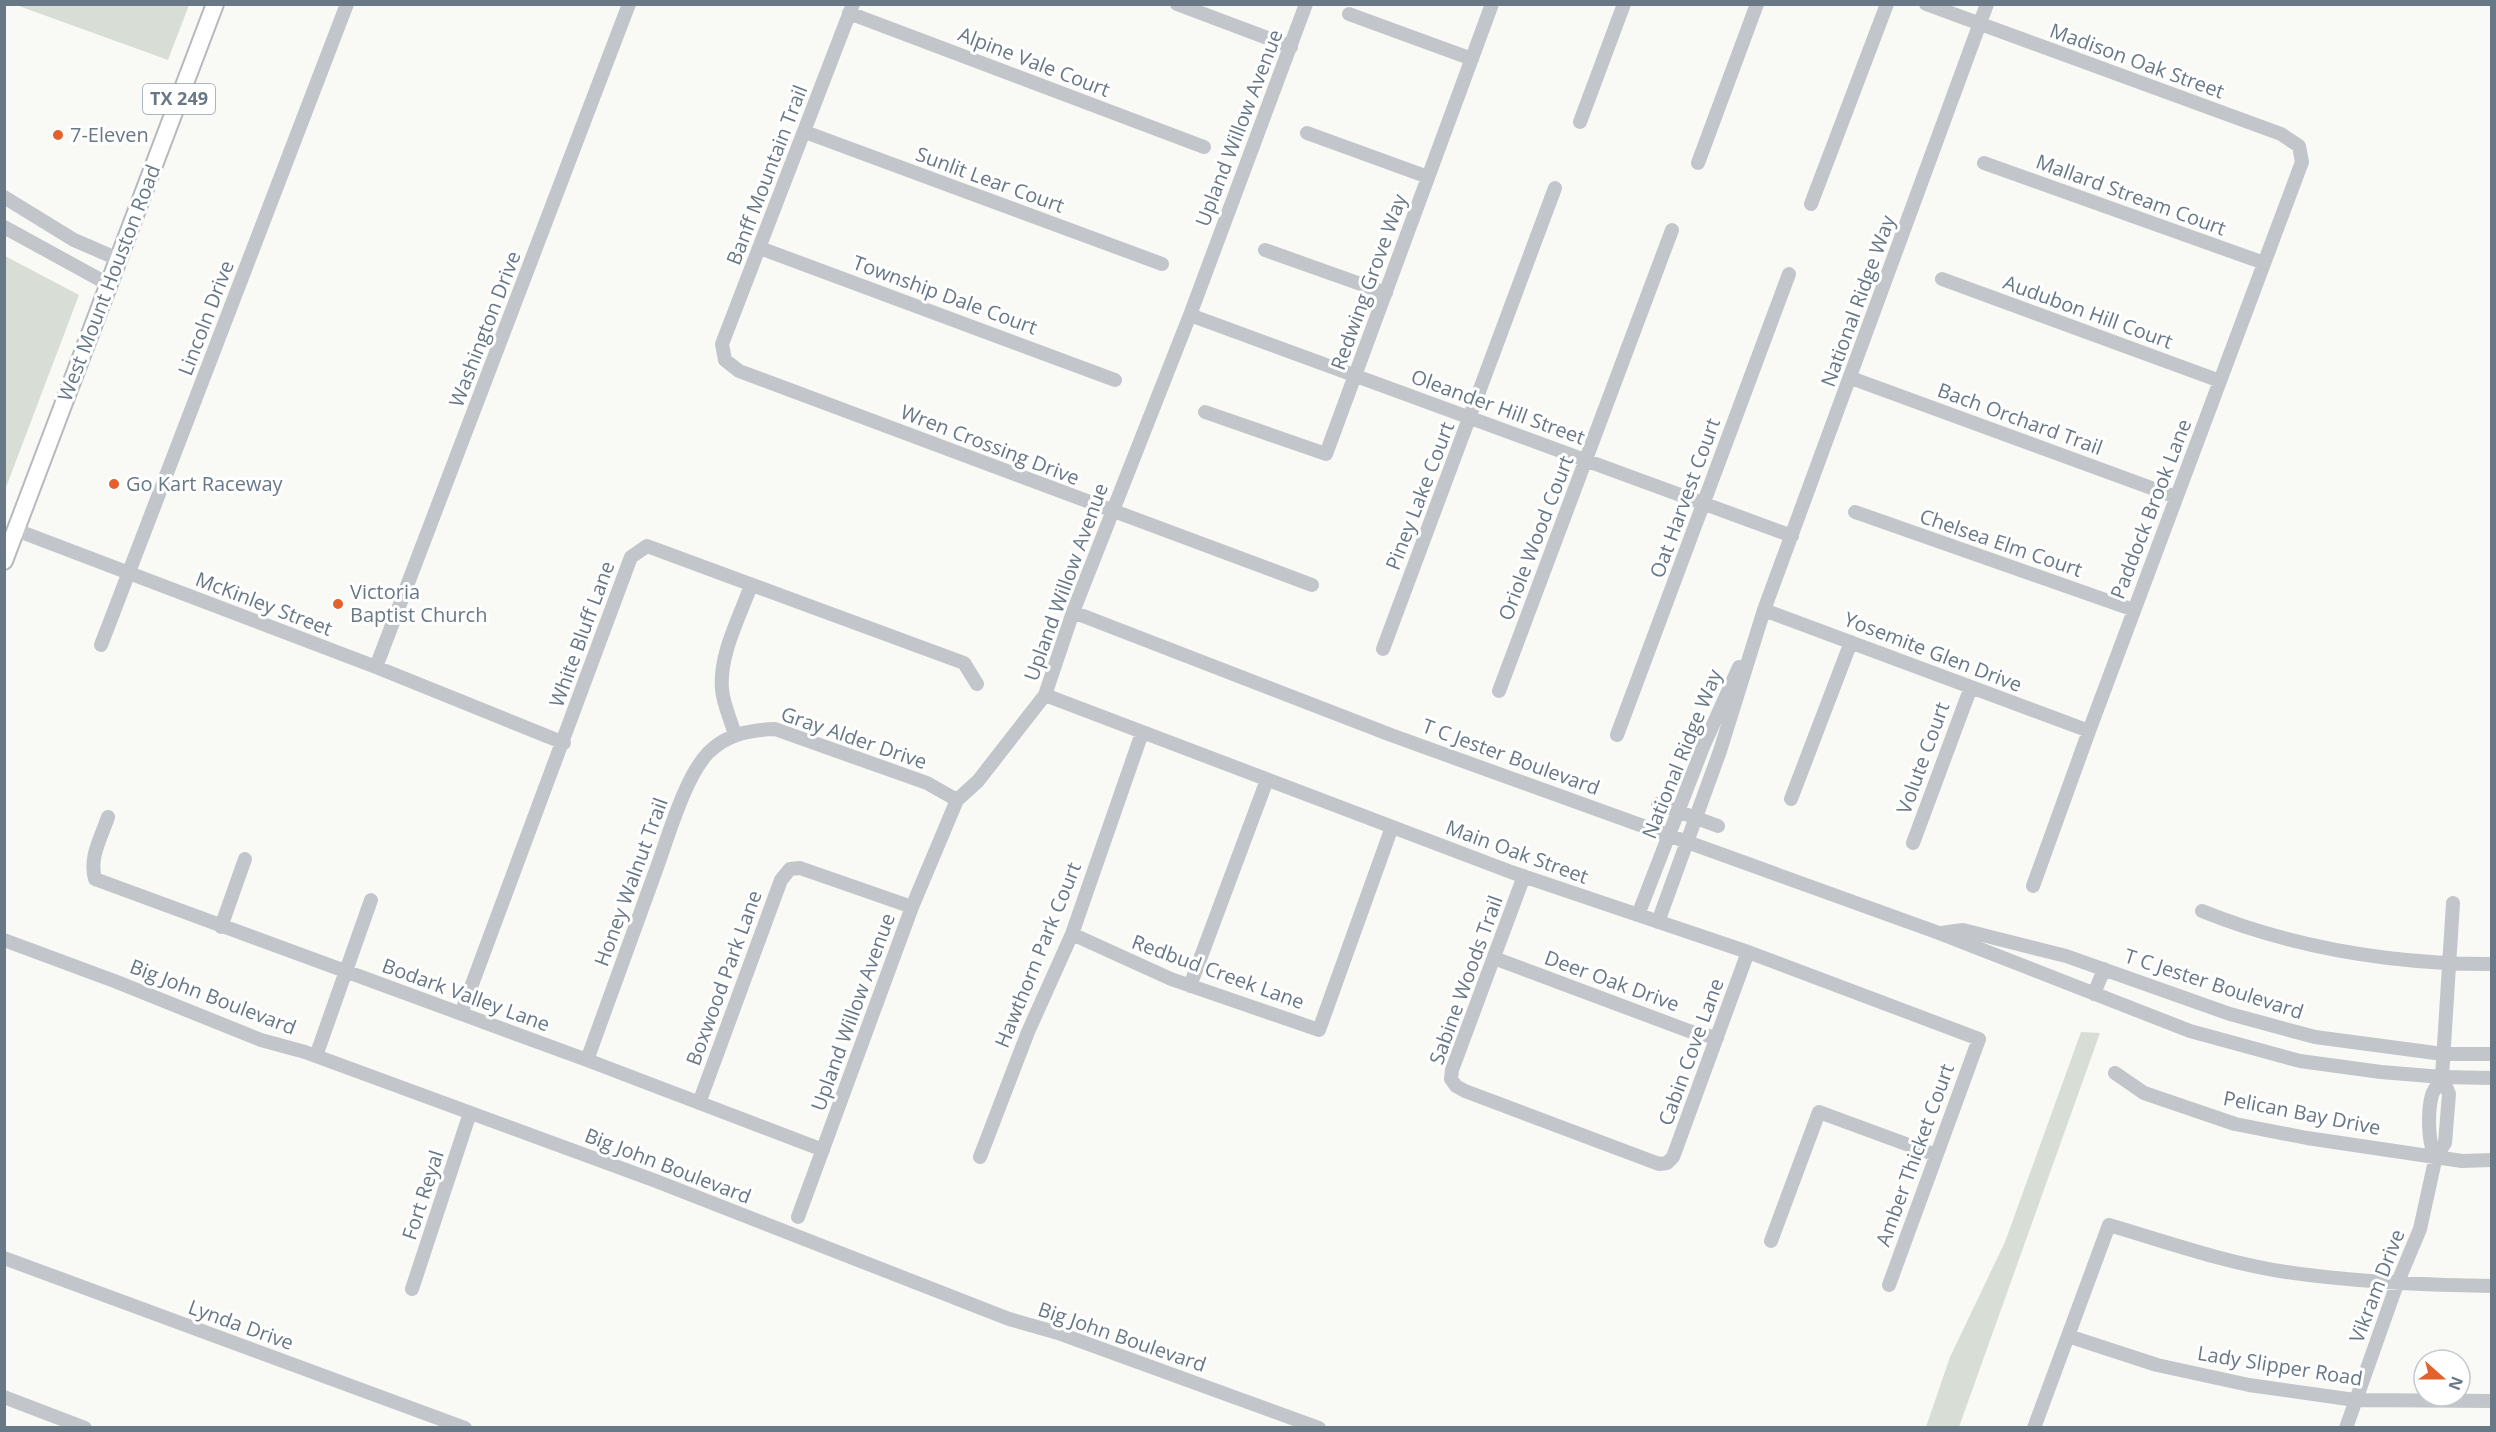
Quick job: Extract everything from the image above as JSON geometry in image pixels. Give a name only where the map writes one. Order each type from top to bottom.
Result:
[{"type":"main road","name":"West Mount Houston Road","points":[[4,561],[215,4]]},
{"type":"street","name":"Lincoln Drive","points":[[101,645],[347,4]]},
{"type":"street","name":"Washington Drive","points":[[376,667],[629,4]]},
{"type":"street","points":[[1177,4],[1291,47]]},
{"type":"street","name":"Upland Willow Avenue","points":[[798,1217],[912,907],[957,800],[978,781],[1045,695],[1073,612],[1190,315],[1306,4]]},
{"type":"street","name":"Redwing Grove Way","points":[[1205,412],[1326,454],[1492,4]]},
{"type":"street","points":[[1580,122],[1624,4]]},
{"type":"street","points":[[1698,164],[1756,4]]},
{"type":"street","points":[[1811,204],[1887,4]]},
{"type":"street","name":"Madison Oak Street","points":[[1926,4],[2281,134],[2299,146]]},
{"type":"street","name":"National Ridge Way","points":[[1638,915],[1703,747],[1764,610],[1987,4]]},
{"type":"street","name":"Banff Mountain Trail","points":[[726,360],[723,344],[851,9]]},
{"type":"street","name":"Alpine Vale Court","points":[[851,9],[1204,147]]},
{"type":"street","points":[[1349,14],[1472,59]]},
{"type":"street","name":"Sunlit Lear Court","points":[[805,132],[1162,264]]},
{"type":"street","points":[[1307,133],[1428,177]]},
{"type":"street","name":"Paddock Brook Lane","points":[[2033,886],[2302,162],[2299,146]]},
{"type":"street","name":"Mallard Stream Court","points":[[1984,163],[2264,263]]},
{"type":"street","name":"Piney Lake Court","points":[[1383,649],[1555,188]]},
{"type":"street","points":[[4,197],[74,240],[118,259]]},
{"type":"street","points":[[4,227],[108,284]]},
{"type":"street","name":"Oriole Wood Court","points":[[1499,691],[1672,230]]},
{"type":"street","name":"Township Dale Court","points":[[760,248],[1115,380]]},
{"type":"street","points":[[1265,250],[1386,293]]},
{"type":"street","name":"Oat Harvest Court","points":[[1617,735],[1789,274]]},
{"type":"street","name":"Audubon Hill Court","points":[[1942,279],[2220,381]]},
{"type":"street","name":"Oleander Hill Street","points":[[1190,315],[1792,536]]},
{"type":"street","name":"Wren Crossing Drive","points":[[726,360],[739,371],[1312,585]]},
{"type":"street","name":"Bach Orchard Trail","points":[[1851,378],[2176,496]]},
{"type":"street","name":"Chelsea Elm Court","points":[[1855,512],[2134,610]]},
{"type":"street","name":"McKinley Street","points":[[16,530],[376,667],[564,743]]},
{"type":"street","name":"White Bluff Lane","points":[[461,1014],[564,743],[631,557],[647,546],[964,663],[977,684]]},
{"type":"street","points":[[735,735],[722,691],[723,674],[726,654],[751,585]]},
{"type":"street","name":"National Ridge Way","points":[[1658,922],[1720,751],[1764,610]]},
{"type":"street","name":"Yosemite Glen Drive","points":[[1764,610],[2089,731]]},
{"type":"street","name":"T C Jester Boulevard","points":[[1073,612],[1391,735],[1939,933],[2190,1031],[2300,1061],[2381,1072],[2492,1078]]},
{"type":"street","points":[[1791,799],[1851,642]]},
{"type":"street","name":"Volute Court","points":[[1913,843],[1971,687]]},
{"type":"street","name":"Main Oak Street","points":[[1045,695],[1524,876],[1748,952],[1979,1039]]},
{"type":"street","name":"Gray Alder Drive","points":[[735,735],[755,730],[775,729],[927,783],[957,800]]},
{"type":"street","name":"Hawthorn Park Court","points":[[980,1157],[1028,1032],[1072,934],[1142,733]]},
{"type":"street","name":"Honey Walnut Trail","points":[[587,1060],[674,819],[694,773],[706,755],[723,740],[735,735]]},
{"type":"street","points":[[1190,986],[1267,780]]},
{"type":"street","points":[[1658,804],[1718,826]]},
{"type":"street","name":"Bodark Valley Lane","points":[[108,818],[93,856],[92,868],[95,879],[587,1060],[823,1150]]},
{"type":"street","name":"Redbud Creek Lane","points":[[1072,934],[1171,980],[1319,1030],[1392,827]]},
{"type":"street","points":[[221,927],[245,859]]},
{"type":"street","name":"Boxwood Park Lane","points":[[699,1103],[781,880],[790,869],[800,868],[912,907]]},
{"type":"street","name":"Sabine Woods Trail","points":[[1524,876],[1452,1070],[1451,1079],[1456,1086],[1659,1164],[1667,1163]]},
{"type":"street","points":[[316,1056],[371,900]]},
{"type":"street","name":"Vikram Drive","points":[[2346,1428],[2397,1284],[2420,1229],[2436,1156],[2445,1143],[2450,1094],[2442,1077],[2451,964],[2453,903]]},
{"type":"street","points":[[2202,911],[2269,934],[2331,949],[2451,964],[2492,964]]},
{"type":"street","name":"T C Jester Boulevard","points":[[1939,933],[1963,930],[2066,956],[2230,1014],[2315,1037],[2443,1054],[2492,1054]]},
{"type":"street","name":"Big John Boulevard","points":[[4,940],[117,981],[261,1040],[316,1056],[666,1185],[1009,1319],[1058,1333],[1318,1428]]},
{"type":"street","name":"Cabin Cove Lane","points":[[1667,1163],[1673,1157],[1748,952]]},
{"type":"street","name":"Deer Oak Drive","points":[[1494,958],[1689,1031],[1718,1038]]},
{"type":"street","name":"T C Jester Boulevard","points":[[2094,994],[2104,969]]},
{"type":"street","name":"Amber Thicket Court","points":[[1889,1285],[1979,1039]]},
{"type":"street","name":"Pelican Bay Drive","points":[[2115,1073],[2144,1094],[2235,1124],[2307,1138],[2462,1161],[2492,1160]]},
{"type":"street","points":[[1771,1241],[1820,1112],[1936,1155]]},
{"type":"street","name":"Fort Reyal","points":[[412,1289],[470,1113]]},
{"type":"street","points":[[2034,1428],[2109,1225],[2210,1254],[2284,1272],[2397,1284],[2492,1286]]},
{"type":"street","name":"Lynda Drive","points":[[4,1258],[465,1428]]},
{"type":"street","name":"Lady Slipper Road","points":[[2068,1336],[2169,1367],[2249,1385],[2355,1400],[2492,1401]]},
{"type":"street","points":[[4,1397],[86,1428]]},
{"type":"shaded area","points":[[16,5],[189,5],[168,60]]},
{"type":"shaded area","points":[[5,256],[79,295],[5,490]]},
{"type":"shaded area","points":[[2081,1032],[2100,1033],[1959,1427],[1926,1427],[1950,1357],[2005,1242]]},
{"type":"place","name":"7-Eleven","points":[[58,135]]},
{"type":"place","name":"Go Kart Raceway","points":[[114,484]]},
{"type":"place","name":"Victoria Baptist Church","points":[[338,604]]}]
